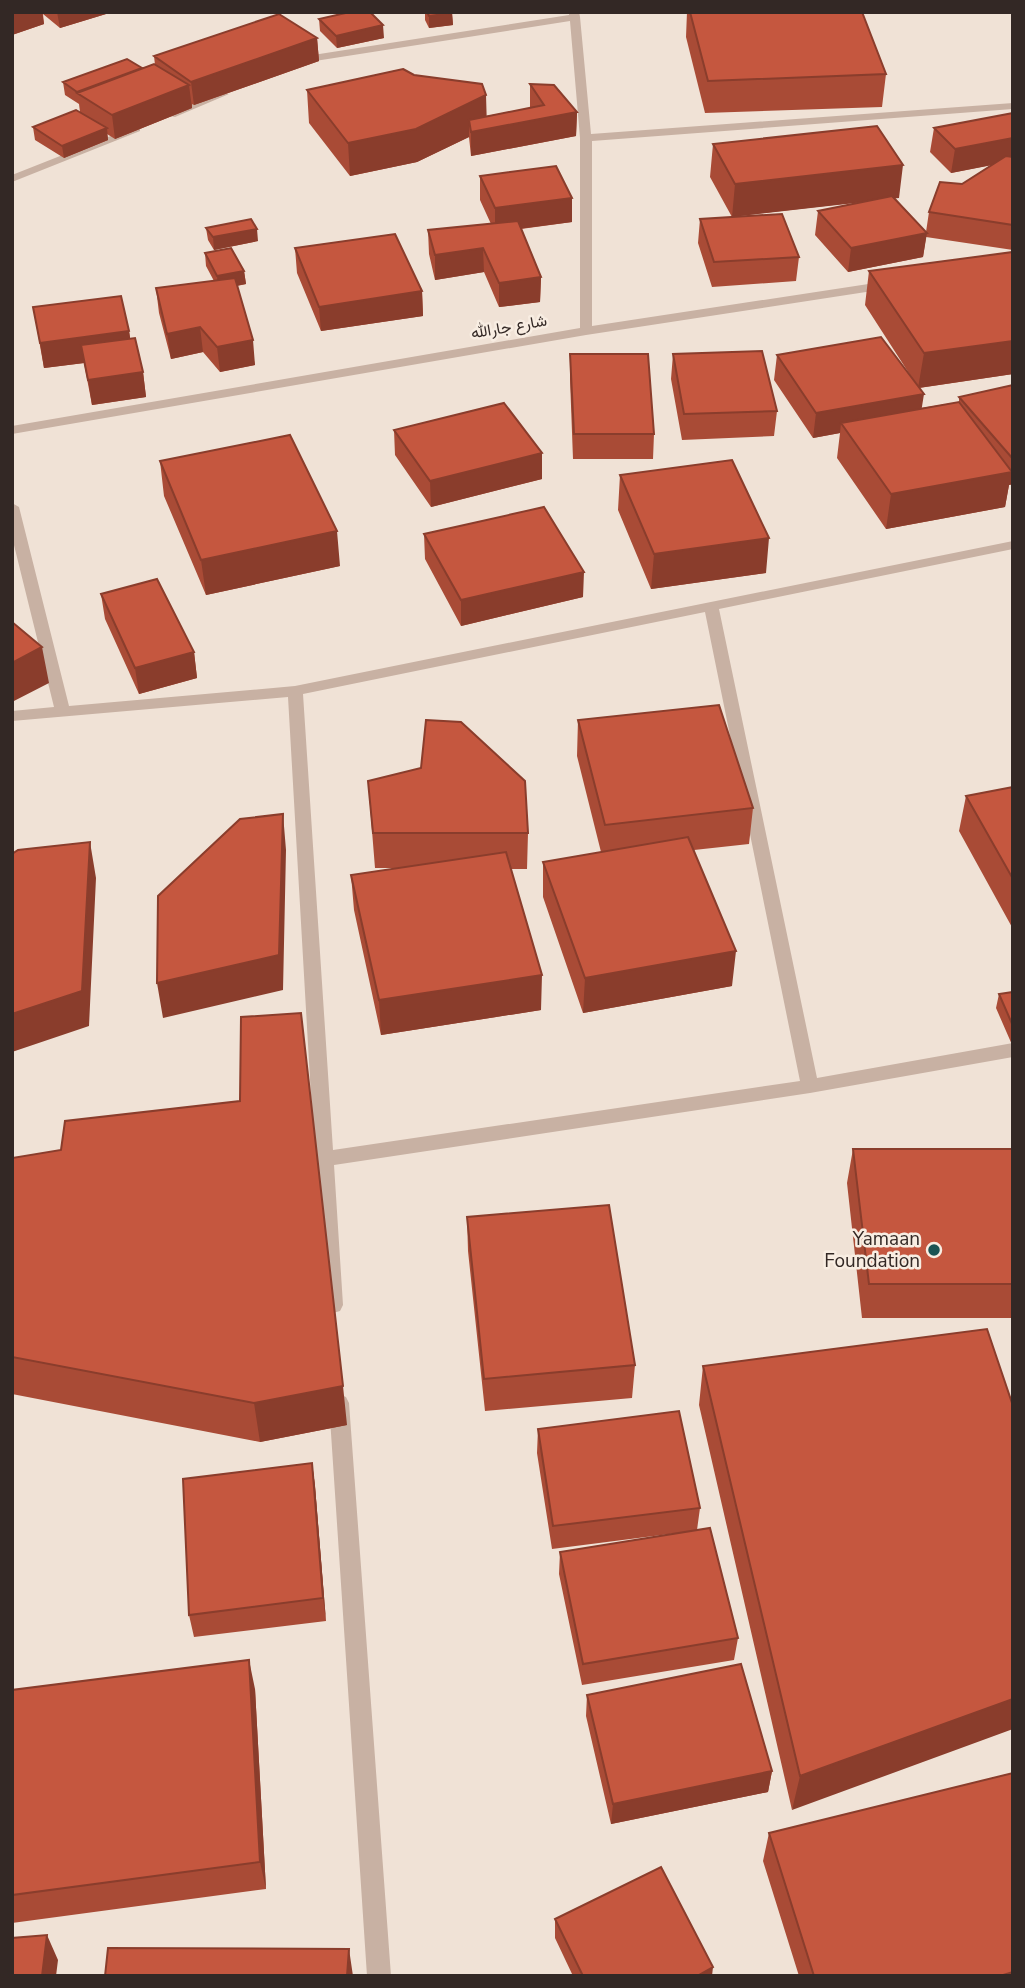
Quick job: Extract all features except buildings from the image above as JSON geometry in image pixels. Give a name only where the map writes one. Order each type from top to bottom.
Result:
[{"type":"street","points":[[288,68],[313,58],[574,15],[586,138],[586,331]]},
{"type":"street","points":[[163,118],[238,88]]},
{"type":"street","points":[[586,138],[1013,106]]},
{"type":"street","points":[[12,179],[150,123]]},
{"type":"street","name":"شارع جارالله","points":[[12,430],[586,331],[903,283]]},
{"type":"street","points":[[12,507],[63,712]]},
{"type":"street","points":[[12,716],[295,691],[1013,545]]},
{"type":"street","points":[[711,607],[810,1086]]},
{"type":"street","points":[[295,691],[334,1325]]},
{"type":"street","points":[[323,1159],[810,1086],[1013,1050]]},
{"type":"street","points":[[338,1381],[379,1976]]},
{"type":"place","name":"Yamaan Foundation","points":[[934,1250]]}]
